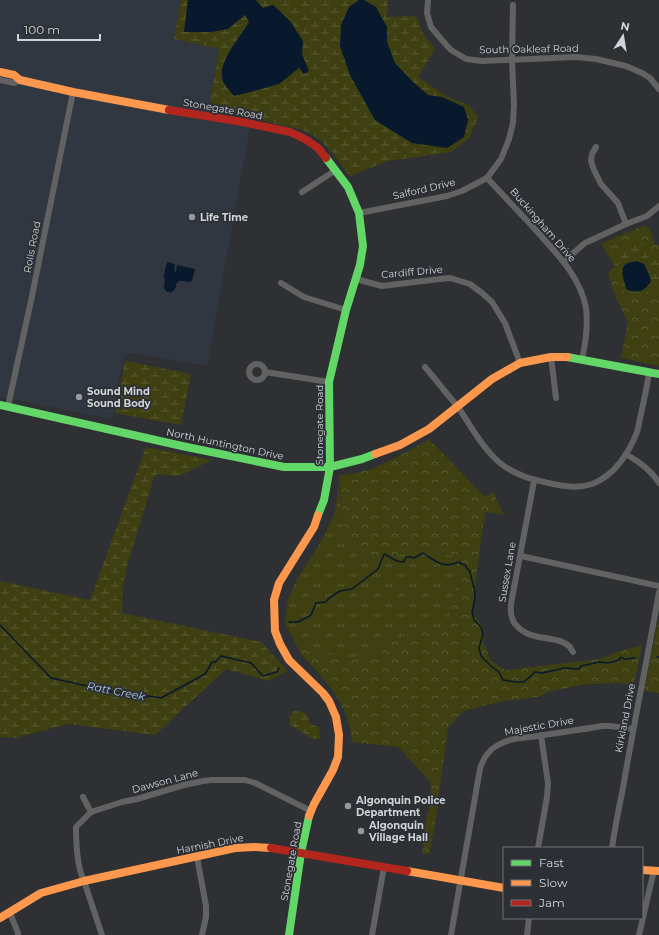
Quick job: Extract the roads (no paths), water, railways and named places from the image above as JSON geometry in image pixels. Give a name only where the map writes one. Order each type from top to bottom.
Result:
[{"type":"street","name":"South Oakleaf Road","points":[[428,0],[427,13],[431,27],[451,50],[466,59],[482,61],[575,57],[596,59],[632,68],[650,78],[659,89]]},
{"type":"street","name":"Salford Drive","points":[[359,213],[447,196],[462,191],[487,178],[501,159],[514,123],[512,60],[513,5]]},
{"type":"street","name":"Stonegate Road","points":[[0,72],[14,75],[20,80],[73,92],[290,132],[305,139],[318,148],[348,187],[359,213],[363,246],[360,265],[346,310],[329,382],[330,467],[324,500],[314,527],[279,583],[274,600],[275,631],[280,644],[289,660],[323,693],[332,708],[338,726],[339,735],[339,748],[335,765],[311,811],[306,828],[289,935]]},
{"type":"street","name":"Stonegate Road","points":[[0,80],[14,83],[20,80]]},
{"type":"street","name":"Rolls Road","points":[[4,405],[31,301],[73,92]]},
{"type":"street","points":[[596,147],[590,161],[601,184],[618,203],[626,224]]},
{"type":"street","points":[[302,192],[336,170]]},
{"type":"street","name":"Buckingham Drive","points":[[487,178],[564,261],[579,286],[586,307],[586,342],[582,359]]},
{"type":"street","points":[[564,261],[585,243],[647,216],[659,206]]},
{"type":"street","name":"Cardiff Drive","points":[[356,279],[382,286],[450,278],[470,284],[492,302],[505,323],[520,363]]},
{"type":"street","points":[[281,283],[304,297],[346,310]]},
{"type":"street","points":[[551,357],[556,398]]},
{"type":"street","name":"North Huntington Drive","points":[[4,405],[182,446],[284,467],[330,467],[362,459],[400,445],[429,429],[492,379],[520,363],[551,357],[567,357],[659,374]]},
{"type":"street","points":[[426,367],[494,457],[509,469],[534,481],[572,487],[592,484],[606,476],[626,454],[637,431],[646,393],[649,372]]},
{"type":"street","points":[[265,372],[329,382]]},
{"type":"street","points":[[626,454],[643,465],[659,483]]},
{"type":"street","name":"Sussex Lane","points":[[534,481],[510,611],[514,623],[523,632],[530,635],[556,640],[570,647],[573,652]]},
{"type":"street","points":[[521,556],[659,586]]},
{"type":"street","name":"Kirkland Drive","points":[[612,847],[659,592]]},
{"type":"street","name":"Majestic Drive","points":[[451,935],[480,769],[482,760],[489,752],[497,745],[507,741],[541,735],[602,726],[633,729]]},
{"type":"street","points":[[538,847],[548,783],[541,735]]},
{"type":"street","name":"Dawson Lane","points":[[102,935],[81,874],[76,843],[76,828],[91,812],[184,785],[212,780],[245,780],[255,783],[311,811]]},
{"type":"street","points":[[83,797],[91,812]]},
{"type":"street","name":"Harnish Drive","points":[[0,918],[41,893],[84,881],[245,847],[270,848],[503,888]]},
{"type":"street","points":[[197,856],[206,906],[206,917],[202,935]]},
{"type":"street","points":[[372,935],[384,867]]},
{"type":"street","points":[[639,935],[656,871],[643,870]]},
{"type":"street","points":[[10,913],[18,935]]},
{"type":"street","points":[[527,935],[529,919]]},
{"type":"water","points":[[188,0],[256,0],[263,8],[273,5],[290,21],[303,41],[302,54],[309,71],[304,74],[299,68],[279,84],[234,96],[223,82],[222,71],[227,56],[249,22],[245,15],[228,29],[211,32],[184,32]]},
{"type":"water","points":[[359,0],[364,0],[376,7],[387,27],[387,42],[395,63],[413,82],[428,95],[442,97],[464,107],[468,120],[464,137],[447,148],[412,143],[375,120],[350,75],[340,46],[341,25],[349,7]]},
{"type":"water","points":[[637,261],[644,264],[651,281],[646,288],[637,292],[626,289],[622,270],[626,264]]},
{"type":"water","points":[[167,262],[175,264],[175,272],[177,265],[195,269],[192,281],[179,281],[174,290],[167,292],[164,288],[164,277]]},
{"type":"waterway","name":"Ratt Creek","points":[[289,622],[298,622],[311,615],[316,603],[326,602],[329,598],[340,591],[352,589],[378,569],[384,554],[397,561],[404,562],[406,557],[414,558],[423,553],[439,563],[448,565],[458,562],[465,565],[470,572],[475,592],[472,612],[474,620],[481,627],[483,634],[479,648],[481,656],[499,672],[503,680],[524,682],[535,672],[542,673],[565,668],[579,669],[581,666],[599,662],[608,663],[619,660],[621,657],[624,659],[635,658]]},
{"type":"waterway","name":"Ratt Creek","points":[[0,625],[51,678],[118,693],[138,694],[144,698],[148,696],[161,698],[205,674],[212,662],[215,662],[221,656],[251,663],[263,676],[277,672],[279,668]]},
{"type":"place","name":"Life Time","points":[[192,217]]},
{"type":"place","name":"Sound Mind Sound Body","points":[[79,397]]},
{"type":"place","name":"Algonquin Police Department","points":[[348,806]]},
{"type":"place","name":"Algonquin Village Hall","points":[[361,831]]}]
